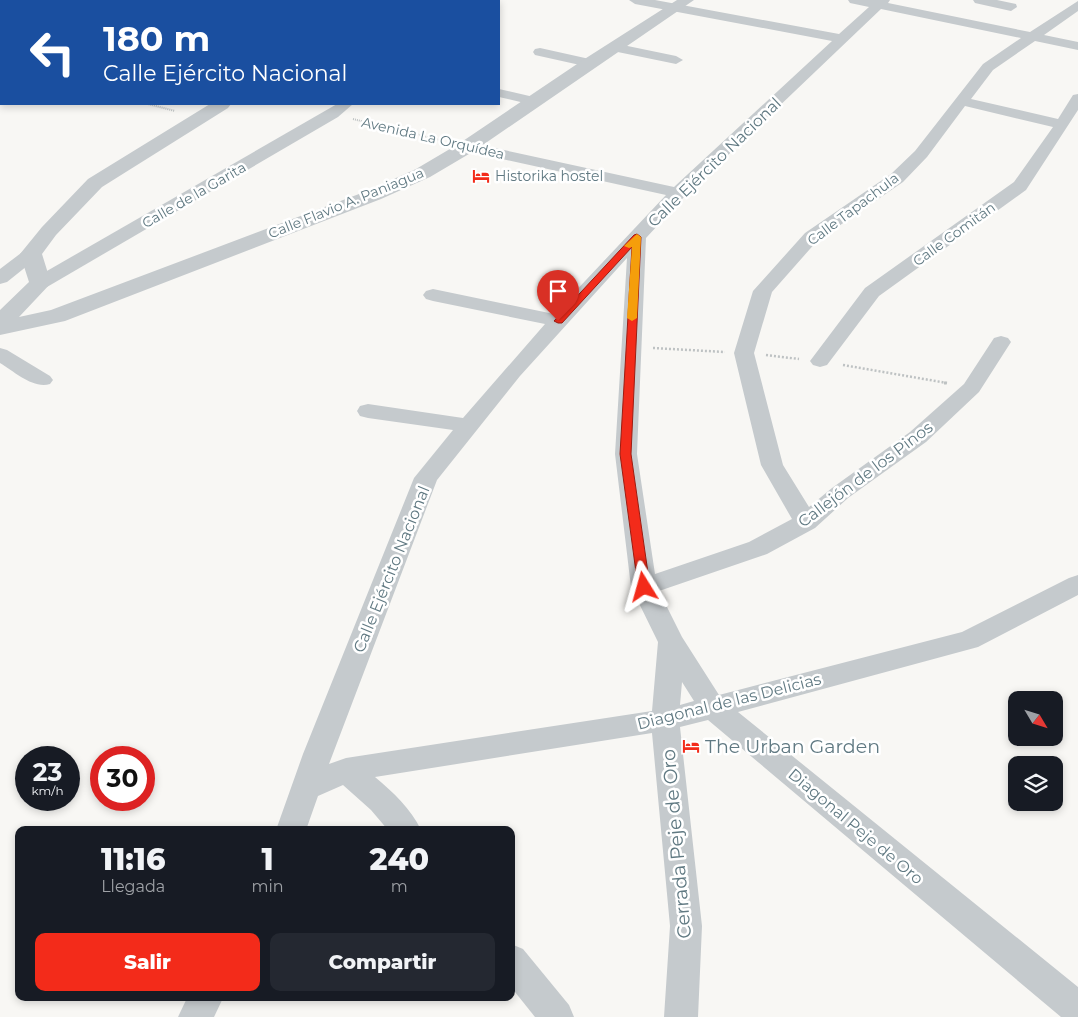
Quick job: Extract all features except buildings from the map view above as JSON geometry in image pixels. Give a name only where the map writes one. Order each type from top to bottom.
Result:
[{"type":"street","points":[[635,0],[680,4],[842,38]]},
{"type":"street","points":[[854,0],[881,2],[1078,46]]},
{"type":"street","points":[[979,0],[1011,7]]},
{"type":"street","name":"Calle Ejército Nacional","points":[[293,826],[308,787],[318,754],[426,478],[558,321],[678,193],[881,2]]},
{"type":"street","name":"Calle Flavio A. Paniagua","points":[[0,328],[57,316],[374,195],[423,173],[467,147],[589,63],[680,4]]},
{"type":"street","name":"Calle Tapachula","points":[[806,522],[772,465],[744,353],[763,291],[811,237],[897,178],[921,154],[988,67],[1078,5]]},
{"type":"street","points":[[613,47],[676,60]]},
{"type":"street","points":[[540,52],[589,63]]},
{"type":"street","points":[[500,93],[533,101]]},
{"type":"street","name":"Calle Comitán","points":[[820,361],[872,292],[1020,186],[1047,148],[1078,98]]},
{"type":"street","points":[[961,101],[1061,124]]},
{"type":"street","points":[[0,278],[31,254],[49,231],[94,183],[220,105]]},
{"type":"street","name":"Calle de la Garita","points":[[0,323],[40,283],[339,109]]},
{"type":"street","name":"Avenida La Orquídea","points":[[467,147],[678,193]]},
{"type":"street","name":"Diagonal Peje de Oro","points":[[637,237],[626,454],[644,587],[671,642],[712,707],[1078,1009]]},
{"type":"street","points":[[31,254],[40,283]]},
{"type":"street","points":[[433,296],[558,321]]},
{"type":"street","name":"Callejón de los Pinos","points":[[644,587],[758,548],[806,522],[840,493],[918,437],[972,388],[1001,342]]},
{"type":"street","points":[[0,354],[43,380]]},
{"type":"street","points":[[368,411],[469,426]]},
{"type":"street","name":"Diagonal de las Delicias","points":[[308,787],[346,770],[665,720],[969,640],[1078,584]]},
{"type":"street","name":"Cerrada Peje de Oro","points":[[671,642],[665,720],[686,926],[682,1017]]},
{"type":"street","points":[[346,770],[382,800],[403,826]]},
{"type":"street","points":[[515,965],[557,1017]]},
{"type":"street","points":[[195,1017],[204,1001]]},
{"type":"path","name":"Avenida La Orquídea","points":[[339,109],[467,147]]},
{"type":"slow traffic","points":[[629,246],[637,237],[632,318]]},
{"type":"place","name":"Historika hostel","points":[[481,176]]},
{"type":"place","name":"The Urban Garden","points":[[691,746]]},
{"type":"route","points":[[558,321],[637,237],[626,454],[644,587]]}]
